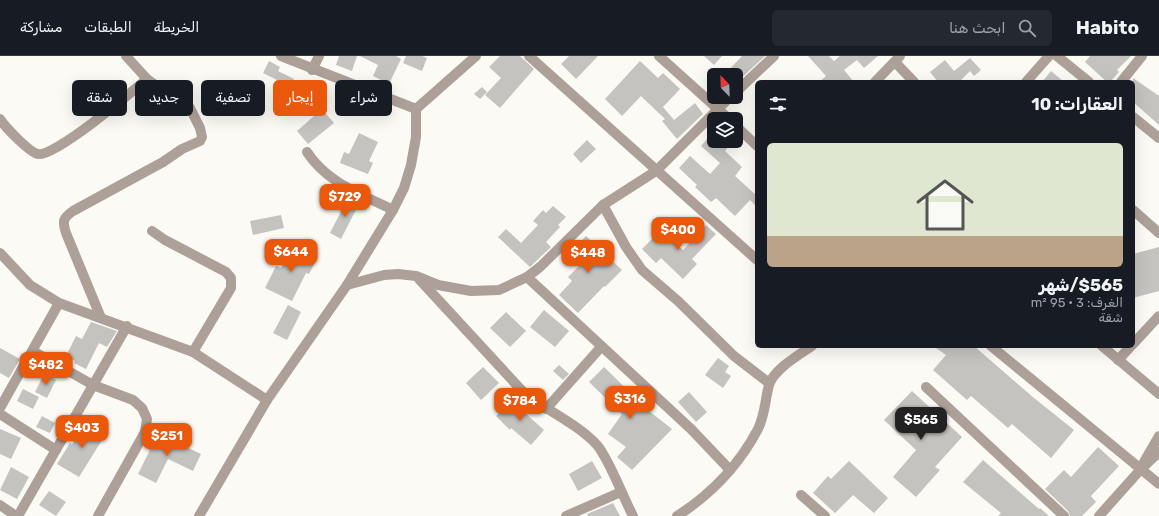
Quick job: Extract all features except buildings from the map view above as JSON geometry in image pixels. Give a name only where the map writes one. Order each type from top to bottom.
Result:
[{"type":"street","points":[[101,318],[66,233],[63,222],[65,217],[182,149],[200,141],[202,137],[200,128],[184,102],[168,94],[147,79],[126,56]]},
{"type":"street","points":[[281,56],[312,70],[416,109]]},
{"type":"street","points":[[312,70],[319,56]]},
{"type":"street","points":[[199,516],[267,400],[347,285],[393,210],[404,188],[411,165],[416,137],[416,109],[474,56]]},
{"type":"street","points":[[529,56],[755,258]]},
{"type":"street","points":[[659,56],[722,112]]},
{"type":"street","points":[[743,85],[774,56]]},
{"type":"street","points":[[1028,80],[1049,56]]},
{"type":"street","points":[[1057,56],[1087,80]]},
{"type":"street","points":[[1122,80],[1142,56]]},
{"type":"street","points":[[877,80],[898,59],[913,80]]},
{"type":"street","points":[[0,119],[33,152],[42,154],[54,149],[97,119],[147,79]]},
{"type":"street","points":[[347,285],[384,275],[416,276],[438,285],[471,291],[499,290],[527,277],[540,267],[603,205],[656,171],[722,104]]},
{"type":"street","points":[[1135,118],[1158,135]]},
{"type":"street","points":[[743,133],[755,144]]},
{"type":"street","points":[[307,152],[316,166],[327,175],[393,210]]},
{"type":"street","points":[[603,205],[626,247],[642,270],[678,301],[734,356],[769,383]]},
{"type":"street","points":[[1135,212],[1159,233]]},
{"type":"street","points":[[152,231],[191,255],[226,272],[231,278],[231,288],[193,352]]},
{"type":"street","points":[[0,253],[30,285],[60,304],[127,326],[193,352],[267,400]]},
{"type":"street","points":[[416,276],[525,394],[571,424],[598,446],[633,516]]},
{"type":"street","points":[[527,277],[691,429],[730,470]]},
{"type":"street","points":[[0,408],[60,304]]},
{"type":"street","points":[[1135,342],[1159,316]]},
{"type":"street","points":[[0,505],[17,516],[127,326]]},
{"type":"street","points":[[546,409],[601,347]]},
{"type":"street","points":[[677,516],[692,507],[730,470],[758,429],[765,410],[769,383],[784,365],[809,348]]},
{"type":"street","points":[[993,348],[1159,484]]},
{"type":"street","points":[[1104,348],[1159,394]]},
{"type":"street","points":[[1118,360],[1129,348]]},
{"type":"street","points":[[33,350],[93,385],[133,400],[142,408],[147,419],[145,432],[98,516]]},
{"type":"street","points":[[926,387],[1064,516]]},
{"type":"street","points":[[0,414],[56,450]]},
{"type":"street","points":[[1141,469],[1159,436]]},
{"type":"street","points":[[1099,516],[1141,469],[1159,452]]},
{"type":"street","points":[[566,516],[621,492]]},
{"type":"street","points":[[801,494],[825,516]]}]
